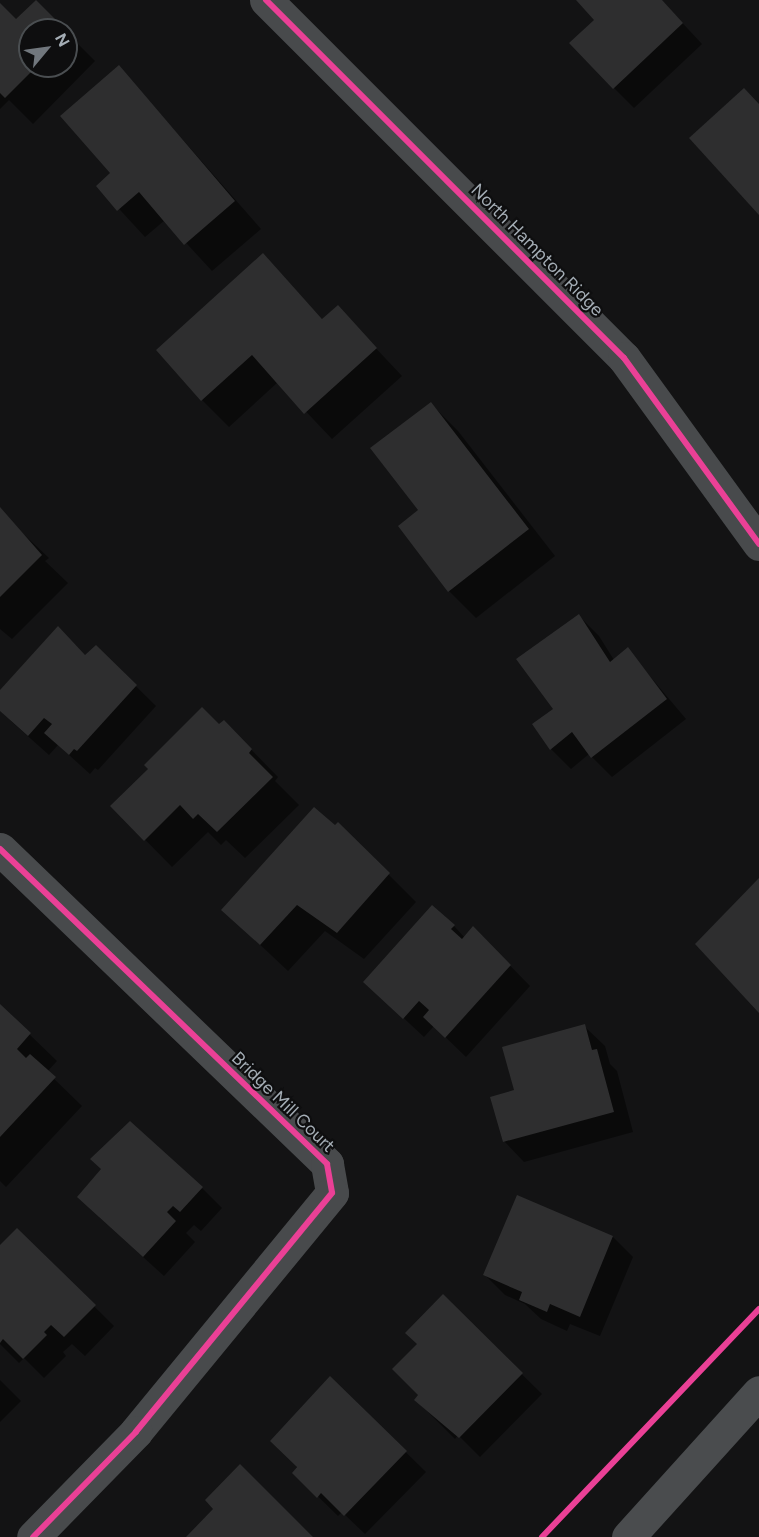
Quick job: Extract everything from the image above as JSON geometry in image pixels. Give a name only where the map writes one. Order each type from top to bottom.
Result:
[{"type":"main road","points":[[628,1537],[759,1392]]},
{"type":"street","name":"North Hampton Ridge","points":[[266,0],[624,358],[759,544]]},
{"type":"street","name":"Bridge Mill Court","points":[[0,849],[327,1164],[332,1193],[136,1432],[33,1537]]},
{"type":"building","points":[[36,0],[54,18],[18,18],[18,78],[25,78],[5,98],[0,93],[0,3],[16,19]]},
{"type":"building","points":[[576,0],[662,0],[683,23],[613,89],[569,43],[594,20]]},
{"type":"building","points":[[119,65],[235,201],[184,245],[139,192],[117,211],[96,186],[110,173],[60,116]]},
{"type":"building","points":[[744,88],[759,104],[759,215],[689,138]]},
{"type":"building","points":[[263,253],[322,319],[338,305],[377,348],[304,414],[252,355],[201,401],[156,350]]},
{"type":"building","points":[[431,402],[529,529],[448,592],[398,526],[418,510],[370,448]]},
{"type":"building","points":[[0,507],[42,555],[0,597]]},
{"type":"building","points":[[579,614],[610,662],[628,647],[667,699],[591,758],[572,732],[550,750],[532,724],[553,709],[516,659]]},
{"type":"building","points":[[58,626],[85,655],[96,645],[137,685],[77,751],[74,749],[69,755],[44,733],[52,724],[44,718],[28,736],[0,711],[0,690]]},
{"type":"building","points":[[202,707],[219,724],[224,720],[252,749],[249,753],[273,777],[217,832],[198,814],[193,819],[180,805],[144,841],[110,806],[148,769],[144,765]]},
{"type":"building","points":[[314,807],[335,825],[338,822],[390,873],[337,933],[297,905],[260,945],[221,910]]},
{"type":"building","points":[[759,878],[759,1013],[695,944]]},
{"type":"building","points":[[432,905],[455,925],[451,929],[462,939],[473,926],[511,965],[445,1038],[423,1017],[429,1010],[419,1001],[403,1019],[363,982]]},
{"type":"building","points":[[0,1004],[31,1033],[17,1049],[26,1058],[30,1054],[56,1077],[0,1137]]},
{"type":"building","points":[[585,1024],[592,1050],[597,1049],[614,1112],[503,1142],[490,1097],[514,1090],[502,1047]]},
{"type":"building","points":[[130,1121],[203,1187],[180,1212],[173,1206],[167,1212],[176,1221],[143,1257],[77,1197],[101,1169],[90,1159]]},
{"type":"building","points":[[517,1195],[613,1236],[580,1317],[550,1304],[547,1312],[519,1300],[522,1292],[483,1275]]},
{"type":"building","points":[[17,1228],[96,1305],[64,1337],[51,1325],[44,1332],[47,1335],[23,1359],[3,1339],[0,1343],[0,1245]]},
{"type":"building","points":[[443,1294],[523,1373],[459,1438],[414,1400],[418,1395],[392,1369],[417,1344],[405,1333]]},
{"type":"building","points":[[330,1376],[407,1451],[344,1516],[321,1493],[317,1498],[292,1473],[297,1467],[270,1441]]},
{"type":"building","points":[[240,1464],[313,1537],[186,1537],[213,1509],[205,1500]]},
{"type":"cycle path","points":[[266,0],[624,358],[759,544]]},
{"type":"cycle path","points":[[0,849],[327,1164],[332,1193],[136,1432],[33,1537]]},
{"type":"cycle path","points":[[542,1537],[759,1309]]}]
